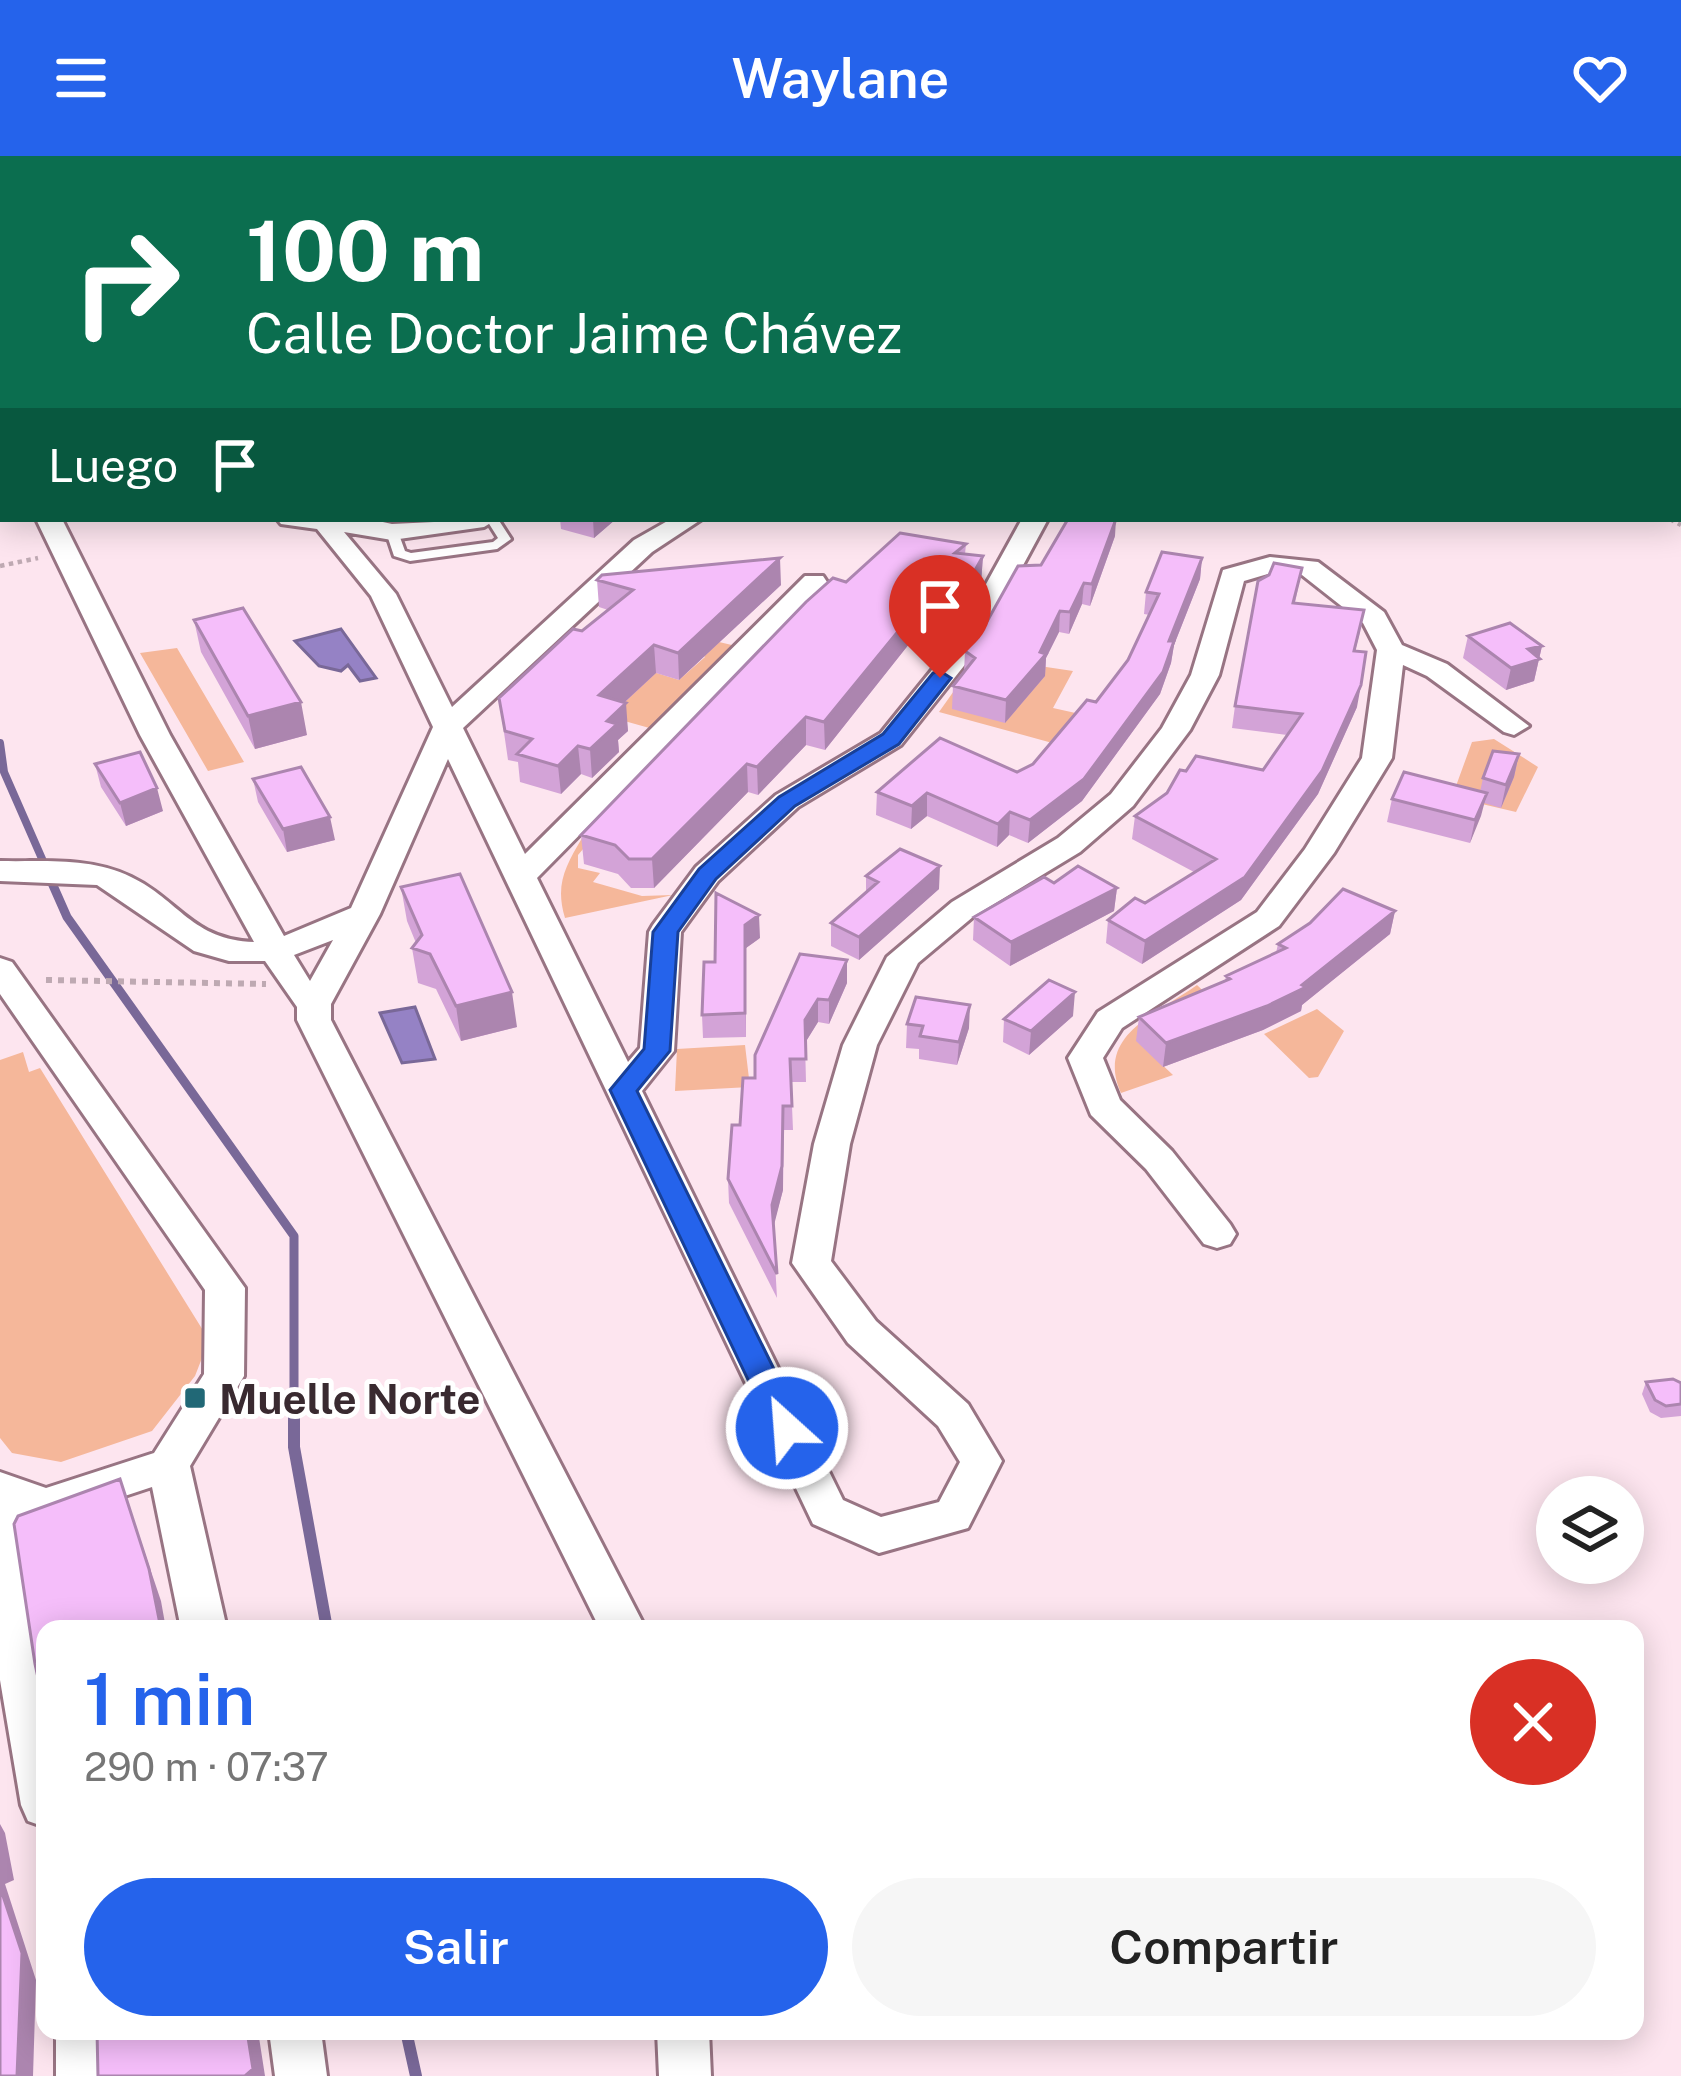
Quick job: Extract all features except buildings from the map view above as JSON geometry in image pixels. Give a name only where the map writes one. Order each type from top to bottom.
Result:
[{"type":"street","points":[[50,522],[155,735],[295,981],[618,1620]]},
{"type":"street","points":[[334,522],[392,532]]},
{"type":"street","points":[[334,522],[383,594]]},
{"type":"street","points":[[466,522],[392,532],[364,543],[383,594],[828,1512],[879,1534],[953,1516],[981,1461],[953,1414],[862,1332],[811,1263],[832,1144],[860,1045],[904,957],[963,909],[1069,845],[1122,800],[1175,730],[1205,675],[1232,576],[1270,565],[1309,568],[1374,618],[1391,650],[1377,758],[1318,853],[1268,920],[1110,1020],[1085,1058],[1104,1106],[1159,1160],[1217,1234]]},
{"type":"street","points":[[295,981],[364,914],[448,726],[643,546],[684,522]]},
{"type":"street","points":[[623,1090],[657,1051],[665,932],[707,874],[787,802],[891,739],[964,647],[1033,522]]},
{"type":"street","points":[[520,877],[814,582]]},
{"type":"street","points":[[1391,650],[1436,670],[1514,726]]},
{"type":"street","points":[[0,871],[80,874],[120,883],[178,930],[295,981]]},
{"type":"street","points":[[295,981],[364,914]]},
{"type":"street","points":[[4,975],[225,1288],[224,1376],[169,1466],[46,1505],[14,1494],[1,1555],[36,1754]]},
{"type":"street","points":[[169,1466],[202,1620]]},
{"type":"street","points":[[82,2040],[82,2076]]},
{"type":"street","points":[[297,2040],[301,2076]]},
{"type":"street","points":[[683,2040],[685,2076]]},
{"type":"path","points":[[0,566],[36,558]]},
{"type":"path","points":[[4,975],[295,981]]},
{"type":"shaded area","points":[[341,629],[376,678],[360,681],[348,665],[341,671],[319,666],[295,641]]},
{"type":"shaded area","points":[[681,633],[736,646],[653,729],[603,715],[634,666],[679,680],[705,657]]},
{"type":"shaded area","points":[[177,648],[244,762],[208,771],[140,653]]},
{"type":"shaded area","points":[[978,657],[1073,671],[1053,708],[1080,714],[1056,744],[939,712]]},
{"type":"shaded area","points":[[1494,739],[1538,767],[1516,812],[1452,797],[1472,742]]},
{"type":"shaded area","points":[[595,835],[578,855],[578,868],[600,873],[593,882],[642,896],[673,895],[565,918],[561,896],[567,867],[582,838]]},
{"type":"shaded area","points":[[1197,985],[1219,1006],[1137,1041],[1173,1075],[1121,1093],[1115,1073],[1123,1041],[1134,1028]]},
{"type":"shaded area","points":[[415,1007],[435,1059],[402,1063],[380,1013]]},
{"type":"shaded area","points":[[1317,1009],[1344,1031],[1318,1077],[1309,1078],[1264,1034]]},
{"type":"shaded area","points":[[745,1045],[750,1087],[675,1091],[677,1049]]},
{"type":"shaded area","points":[[23,1052],[29,1072],[40,1068],[209,1340],[195,1376],[152,1431],[61,1462],[12,1453],[0,1438],[0,1060]]},
{"type":"waterway","points":[[0,743],[4,772],[50,877]]},
{"type":"waterway","points":[[48,874],[67,917],[294,1236],[294,1447],[325,1620]]},
{"type":"waterway","points":[[408,2040],[416,2076]]},
{"type":"place","name":"Muelle Norte","points":[[195,1398]]},
{"type":"route","points":[[787,1428],[623,1090],[657,1051],[665,932],[707,874],[787,802],[891,739],[940,678]]}]
